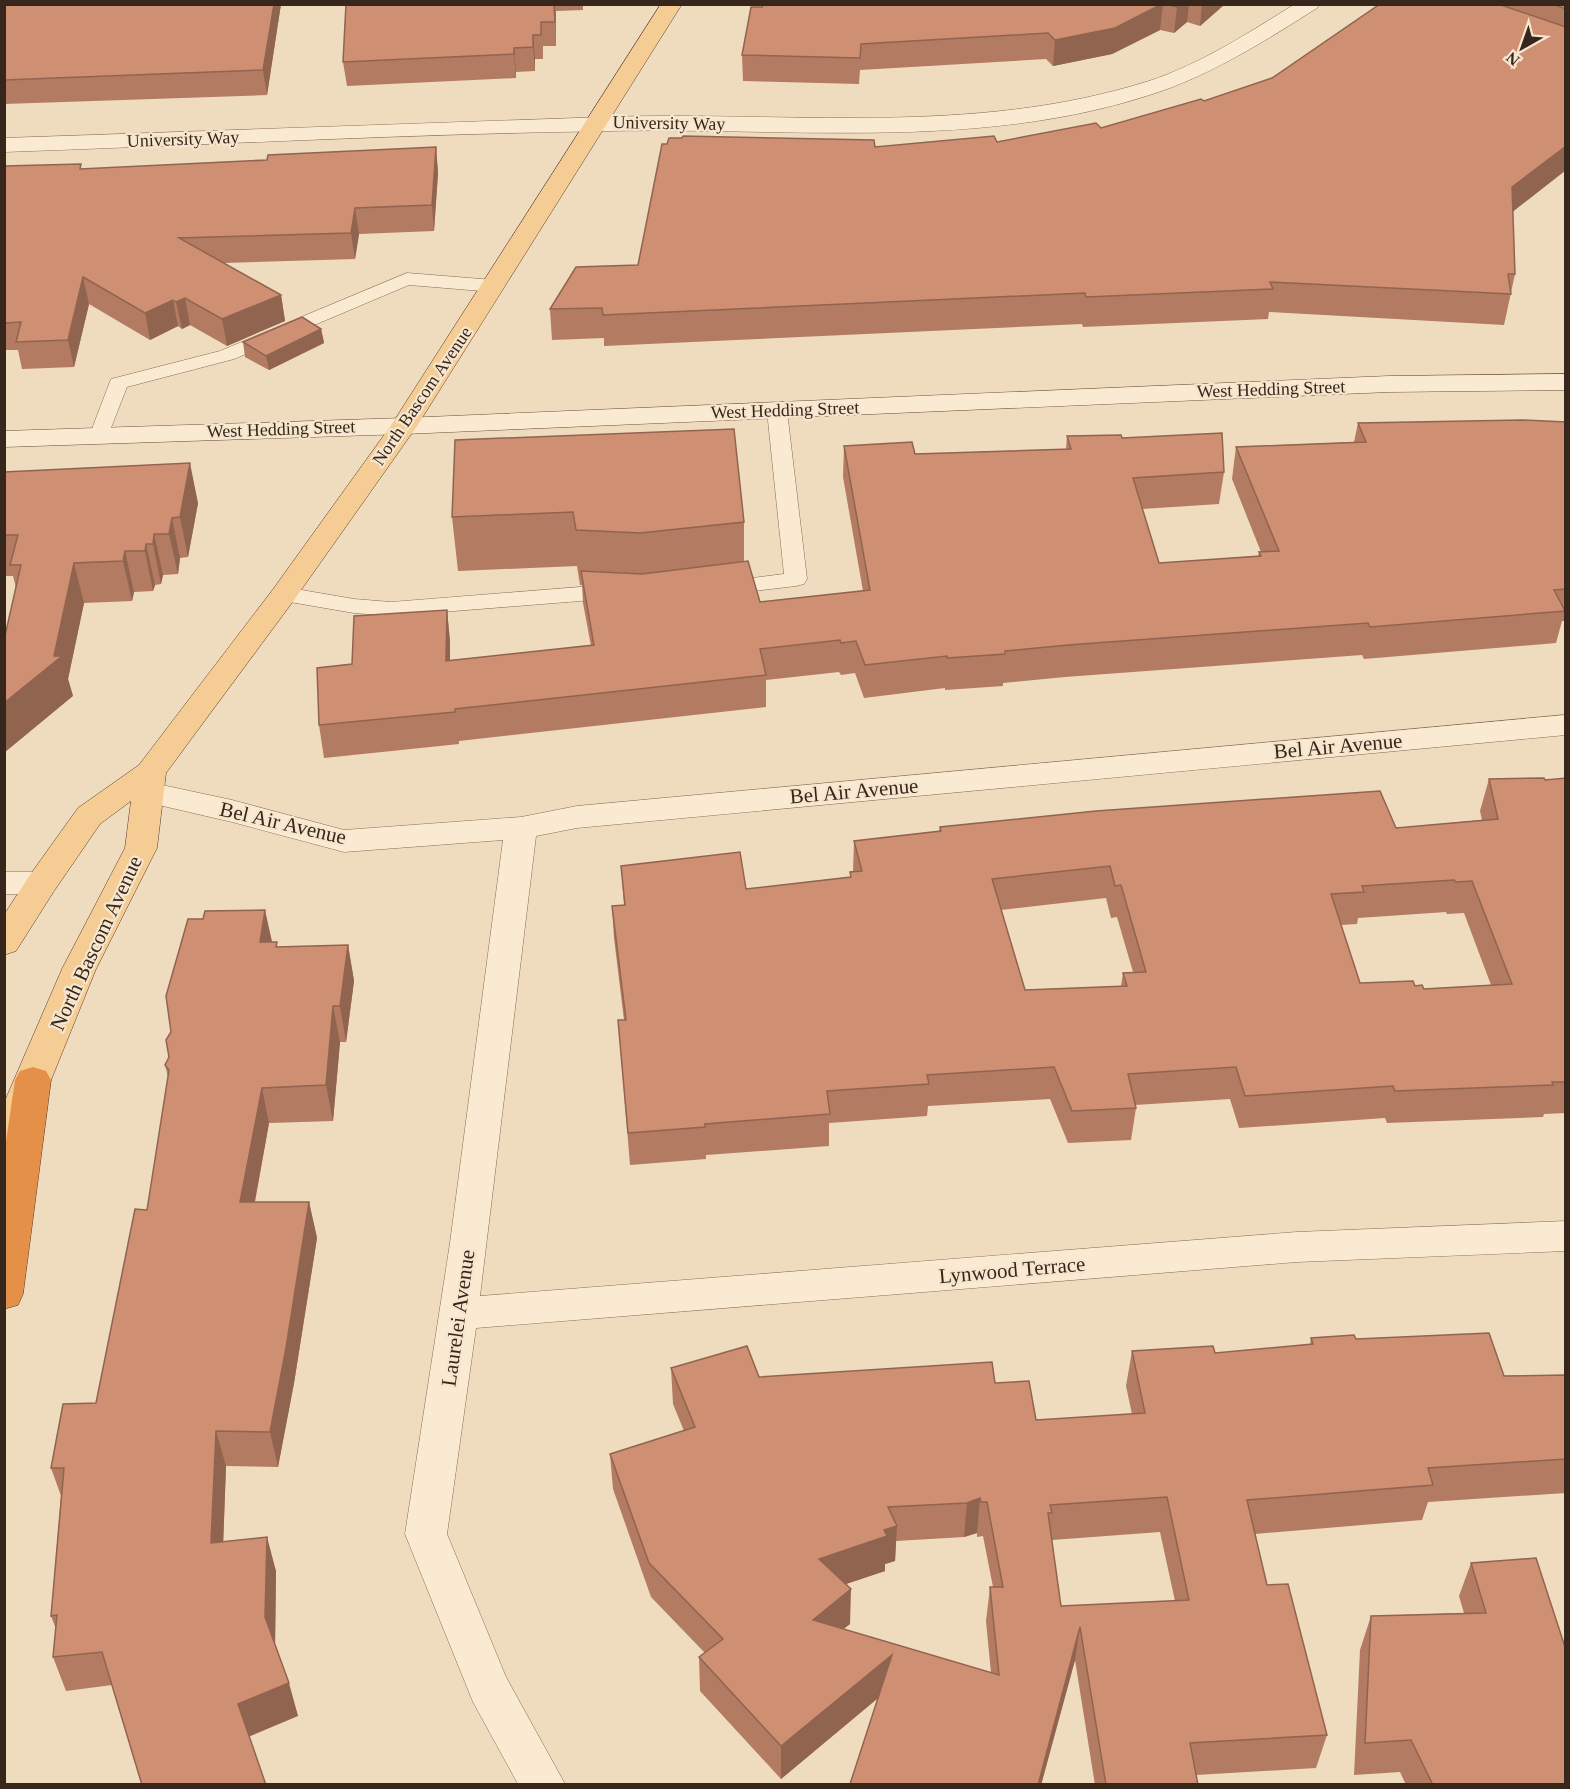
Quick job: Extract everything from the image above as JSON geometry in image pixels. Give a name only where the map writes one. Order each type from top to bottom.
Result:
[{"type":"highway","points":[[4,1294],[33,1080]]},
{"type":"main road","name":"North Bascom Avenue","points":[[4,943],[89,816],[149,782],[404,426],[672,4]]},
{"type":"main road","name":"North Bascom Avenue","points":[[4,1142],[33,1080],[79,969],[141,849],[149,782]]},
{"type":"street","name":"University Way","points":[[4,146],[597,123],[817,126],[953,122],[1062,111],[1168,80],[1225,55],[1310,4]]},
{"type":"street","name":"West Hedding Street","points":[[4,439],[100,434],[404,426],[1389,384],[1566,382]]},
{"type":"street","name":"Bel Air Avenue","points":[[149,782],[232,811],[344,841],[521,828],[577,817],[1566,725]]},
{"type":"street","name":"Laurelei Avenue","points":[[521,828],[459,1314],[426,1534],[489,1688],[542,1785]]},
{"type":"street","points":[[4,883],[42,883]]},
{"type":"street","name":"Lynwood Terrace","points":[[459,1314],[1297,1247],[1566,1236]]},
{"type":"lane","points":[[100,434],[118,383],[226,355],[407,279],[494,286]]},
{"type":"lane","points":[[702,590],[796,579],[777,411]]},
{"type":"lane","points":[[284,594],[354,606],[391,609],[594,593],[643,597]]},
{"type":"building","points":[[4,4],[274,4],[263,70],[4,80]]},
{"type":"building","points":[[346,4],[554,4],[555,22],[541,22],[541,35],[533,35],[533,47],[514,48],[514,54],[343,62]]},
{"type":"building","points":[[763,4],[1162,4],[1115,28],[1055,40],[1048,33],[861,44],[860,58],[742,55],[751,7],[762,7]]},
{"type":"building","points":[[1380,4],[1498,4],[1566,27],[1566,146],[1512,187],[1515,274],[1508,274],[1511,294],[1270,282],[1273,289],[1086,297],[1085,293],[603,315],[602,308],[550,309],[576,267],[638,265],[662,144],[667,144],[669,138],[682,138],[683,136],[874,140],[875,147],[994,136],[997,142],[1096,123],[1101,128],[1201,99],[1204,101],[1272,78]]},
{"type":"building","points":[[1552,4],[1566,4],[1566,9]]},
{"type":"building","points":[[436,147],[432,205],[355,208],[351,233],[179,238],[281,295],[222,319],[185,298],[176,302],[173,300],[145,313],[83,277],[68,340],[16,342],[21,322],[4,323],[4,166],[81,164],[80,169],[267,160],[268,155]]},
{"type":"building","points":[[302,317],[321,329],[266,356],[243,342]]},
{"type":"building","points":[[1522,420],[1566,422],[1566,589],[1554,590],[1565,611],[1370,627],[1368,623],[1068,645],[1005,651],[1005,654],[947,658],[947,656],[865,665],[856,641],[841,643],[840,640],[760,649],[766,675],[455,709],[455,712],[319,725],[317,668],[352,664],[354,616],[447,610],[446,661],[594,645],[581,571],[642,574],[748,561],[760,602],[870,590],[844,446],[912,442],[915,454],[1071,449],[1067,436],[1121,435],[1122,438],[1222,433],[1224,472],[1133,478],[1159,563],[1261,556],[1259,552],[1279,551],[1236,447],[1366,442],[1358,423]]},
{"type":"building","points":[[734,429],[744,522],[640,533],[576,530],[573,512],[452,517],[455,440]]},
{"type":"building","points":[[190,463],[180,517],[172,518],[169,534],[154,534],[153,544],[146,544],[145,551],[125,551],[123,561],[74,563],[54,656],[62,656],[4,703],[4,640],[21,565],[10,565],[18,535],[4,535],[4,472]]},
{"type":"building","points":[[1566,778],[1566,1082],[1552,1082],[1553,1085],[1395,1091],[1393,1086],[1245,1096],[1236,1067],[1128,1074],[1136,1108],[1072,1111],[1054,1067],[927,1075],[929,1084],[827,1091],[830,1114],[628,1133],[618,1020],[626,1020],[612,906],[625,905],[621,866],[740,852],[746,889],[851,877],[850,872],[862,871],[854,841],[941,831],[940,827],[1096,811],[1380,791],[1396,828],[1498,819],[1489,779]],"holes":[[[1110,866],[1115,886],[1121,885],[1146,972],[1123,973],[1127,986],[1025,990],[992,879]],[[1454,880],[1456,882],[1472,881],[1512,984],[1424,989],[1422,985],[1415,986],[1413,981],[1360,983],[1331,894],[1364,892],[1362,886]]]},
{"type":"building","points":[[265,910],[260,942],[277,942],[276,947],[348,945],[340,1006],[333,1006],[326,1085],[262,1088],[240,1202],[309,1202],[270,1432],[216,1431],[211,1543],[267,1537],[265,1617],[289,1683],[238,1704],[266,1785],[142,1785],[102,1652],[53,1657],[57,1615],[51,1616],[64,1468],[51,1468],[63,1404],[96,1403],[135,1209],[147,1210],[169,1070],[165,1065],[169,1057],[166,1040],[171,1032],[166,996],[188,919],[203,919],[205,911]]},
{"type":"building","points":[[1489,1333],[1504,1376],[1566,1375],[1566,1459],[1428,1468],[1433,1485],[1247,1500],[1267,1585],[1288,1584],[1327,1735],[1190,1743],[1198,1785],[1106,1785],[1080,1627],[1038,1785],[850,1784],[892,1655],[781,1746],[699,1657],[723,1639],[649,1563],[610,1454],[695,1427],[671,1368],[747,1346],[759,1377],[992,1362],[995,1383],[1029,1381],[1036,1420],[1145,1413],[1132,1351],[1213,1346],[1215,1353],[1313,1344],[1311,1338],[1354,1335],[1356,1339]],"holes":[[[1167,1497],[1189,1600],[1061,1606],[1048,1513],[1052,1513],[1050,1505]],[[980,1498],[981,1502],[987,1502],[1003,1587],[990,1587],[999,1675],[813,1620],[851,1589],[819,1559],[887,1536],[884,1530],[897,1526],[888,1507],[967,1503]]]},
{"type":"building","points":[[1536,1558],[1566,1650],[1566,1785],[1433,1785],[1411,1740],[1365,1743],[1371,1616],[1486,1613],[1471,1563]]}]
